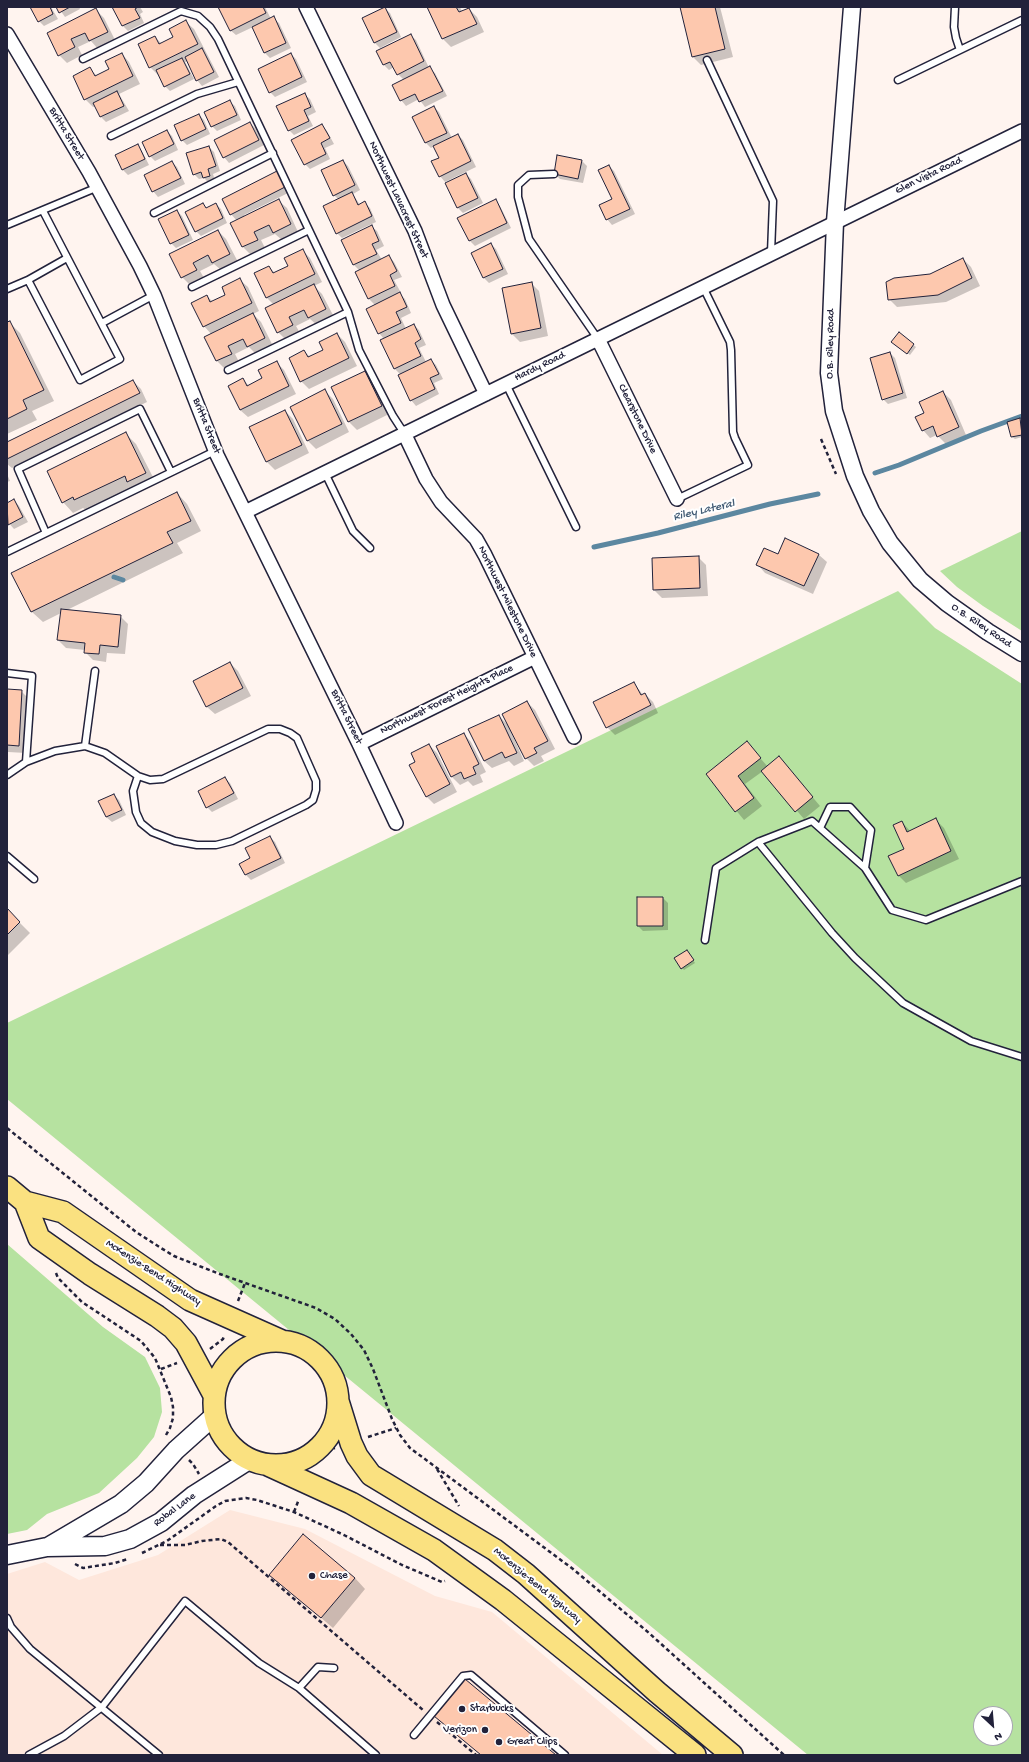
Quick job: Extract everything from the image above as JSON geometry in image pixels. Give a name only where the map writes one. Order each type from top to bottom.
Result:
[{"type":"highway","name":"McKenzie-Bend Highway","points":[[7,1187],[25,1202],[63,1212],[190,1300],[284,1342]]},
{"type":"highway","name":"McKenzie-Bend Highway","points":[[25,1202],[39,1238],[90,1274],[157,1316],[173,1328],[186,1343],[194,1356],[214,1405]]},
{"type":"highway","points":[[258,1462],[289,1464],[309,1456],[325,1441],[335,1422],[338,1400],[333,1380],[322,1362],[305,1348],[284,1342],[264,1342],[246,1349],[231,1361],[220,1377],[214,1405],[221,1433],[233,1449],[258,1462],[351,1503],[434,1550],[503,1600],[695,1755]]},
{"type":"highway","name":"McKenzie-Bend Highway","points":[[338,1400],[351,1443],[357,1456],[371,1475],[496,1550],[526,1574],[657,1692],[732,1755]]},
{"type":"main road","name":"Robal Lane","points":[[47,1547],[121,1504],[146,1482],[176,1450],[214,1405]]},
{"type":"main road","name":"Robal Lane","points":[[7,1555],[47,1547],[105,1546],[130,1539],[161,1522],[206,1487],[258,1462]]},
{"type":"street","name":"Northwest Lavacrest Street","points":[[306,7],[415,231],[443,306],[486,394]]},
{"type":"street","name":"O.B. Riley Road","points":[[852,7],[835,222],[829,373],[834,411],[855,476],[871,511],[890,543],[920,580],[947,603],[1022,654]]},
{"type":"street","name":"Britta Street","points":[[7,34],[98,187],[117,221],[154,295],[215,451],[359,744],[396,823]]},
{"type":"street","name":"Glen Vista Road","points":[[835,222],[1022,130]]},
{"type":"street","name":"Hardy Road","points":[[245,512],[835,222]]},
{"type":"street","name":"Clearstone Drive","points":[[598,339],[677,499]]},
{"type":"street","name":"Northwest Milestone Drive","points":[[404,433],[426,480],[441,502],[476,539],[486,555],[574,737]]},
{"type":"street","name":"Northwest Forest Heights Place","points":[[359,744],[535,657]]},
{"type":"lane","points":[[956,7],[954,27],[960,50]]},
{"type":"lane","points":[[83,58],[181,11],[198,16],[210,27],[218,40],[348,312],[359,350],[393,416],[404,433]]},
{"type":"lane","points":[[898,80],[1022,20]]},
{"type":"lane","points":[[707,60],[773,201],[771,253]]},
{"type":"lane","points":[[111,136],[197,94],[238,82]]},
{"type":"lane","points":[[154,213],[272,153]]},
{"type":"lane","points":[[554,174],[529,175],[518,185],[518,197],[529,239],[598,339]]},
{"type":"lane","points":[[7,225],[98,187]]},
{"type":"lane","points":[[28,280],[80,380],[120,359],[43,211]]},
{"type":"lane","points":[[192,287],[309,230]]},
{"type":"lane","points":[[7,289],[28,280],[67,258]]},
{"type":"lane","points":[[677,499],[748,465],[733,432],[732,350],[730,342],[703,287]]},
{"type":"lane","points":[[102,323],[154,295]]},
{"type":"lane","points":[[228,370],[348,312]]},
{"type":"lane","points":[[506,384],[576,527]]},
{"type":"lane","points":[[46,532],[18,469],[140,409],[171,472]]},
{"type":"lane","points":[[7,552],[215,451]]},
{"type":"lane","points":[[325,473],[353,531],[370,548]]},
{"type":"lane","points":[[85,746],[95,671]]},
{"type":"lane","points":[[7,673],[32,676],[26,762]]},
{"type":"lane","points":[[7,775],[26,762],[55,751],[85,746],[105,753],[138,776],[150,780],[163,779],[268,729],[280,729],[297,738],[316,781],[316,790],[313,800],[306,806],[232,841],[216,846],[197,845],[175,841],[152,832],[141,823],[136,812],[133,791],[138,776]]},
{"type":"lane","points":[[820,828],[830,807],[850,807],[871,830],[865,868]]},
{"type":"lane","points":[[705,940],[716,868],[758,842],[812,821],[865,868],[892,910],[926,920],[1022,881]]},
{"type":"lane","points":[[758,842],[832,933],[855,958],[903,1003],[971,1042],[1022,1056]]},
{"type":"lane","points":[[7,856],[34,879]]},
{"type":"lane","points":[[29,1755],[64,1736],[102,1707],[185,1602],[259,1664],[299,1688],[376,1755]]},
{"type":"lane","points":[[7,1618],[11,1627],[30,1649],[159,1755]]},
{"type":"lane","points":[[299,1688],[318,1667],[334,1668]]},
{"type":"lane","points":[[414,1735],[463,1676],[470,1675],[565,1755]]},
{"type":"path","points":[[7,1128],[149,1240],[174,1256],[316,1308],[335,1319],[351,1334],[364,1350],[396,1428],[410,1448],[572,1569],[649,1633],[784,1755]]},
{"type":"path","points":[[58,1278],[82,1302],[141,1341],[149,1348],[161,1369],[173,1407],[173,1418],[170,1428],[163,1440],[193,1464],[216,1506]]},
{"type":"path","points":[[161,1369],[214,1348],[223,1339],[245,1283]]},
{"type":"path","points":[[294,1512],[313,1463],[327,1450],[396,1428]]},
{"type":"path","points":[[139,1555],[183,1530],[216,1506],[236,1499],[246,1498],[294,1512],[344,1535],[402,1565],[442,1582]]},
{"type":"path","points":[[159,1545],[185,1545],[221,1539],[228,1542],[476,1755]]},
{"type":"path","points":[[83,1568],[115,1563],[133,1557]]},
{"type":"shaded area","points":[[230,1510],[305,1529],[435,1596],[492,1612],[663,1755],[7,1755],[7,1574],[45,1562],[79,1580],[158,1555]]},
{"type":"green space","points":[[1022,531],[1022,631],[957,587],[940,571]]},
{"type":"green space","points":[[898,591],[935,628],[1022,684],[1022,1755],[808,1755],[7,1099],[7,1023]]},
{"type":"green space","points":[[7,1244],[103,1327],[145,1357],[160,1388],[162,1412],[154,1437],[137,1458],[99,1493],[47,1514],[27,1530],[7,1534]]},
{"type":"building","points":[[30,7],[50,7],[53,14],[38,22]]},
{"type":"building","points":[[56,7],[70,7],[59,13]]},
{"type":"building","points":[[112,7],[138,7],[135,9],[140,18],[122,26]]},
{"type":"building","points":[[218,7],[263,7],[266,13],[230,31]]},
{"type":"building","points":[[385,7],[397,32],[374,43],[362,18]]},
{"type":"building","points":[[427,7],[456,7],[459,12],[469,8],[477,24],[442,39]]},
{"type":"building","points":[[680,7],[715,7],[725,49],[692,57]]},
{"type":"building","points":[[96,8],[108,32],[89,41],[85,33],[71,39],[75,47],[58,56],[47,33]]},
{"type":"building","points":[[274,16],[286,43],[264,53],[252,27]]},
{"type":"building","points":[[186,20],[198,44],[149,68],[138,44],[155,36],[159,44],[173,37],[169,29]]},
{"type":"building","points":[[411,34],[424,61],[397,75],[390,62],[383,65],[376,51]]},
{"type":"building","points":[[202,48],[214,72],[196,81],[185,57]]},
{"type":"building","points":[[122,53],[133,76],[84,100],[73,76],[90,67],[95,76],[109,69],[105,61]]},
{"type":"building","points":[[291,53],[302,77],[269,93],[258,69]]},
{"type":"building","points":[[182,58],[190,74],[164,87],[156,70]]},
{"type":"building","points":[[430,66],[443,91],[419,102],[415,94],[400,101],[392,85]]},
{"type":"building","points":[[117,91],[124,106],[100,117],[93,103]]},
{"type":"building","points":[[305,93],[311,107],[304,110],[309,121],[288,131],[276,106]]},
{"type":"building","points":[[230,100],[237,115],[211,127],[204,112]]},
{"type":"building","points":[[434,106],[447,133],[425,143],[412,117]]},
{"type":"building","points":[[199,114],[206,129],[181,141],[174,125]]},
{"type":"building","points":[[250,122],[259,140],[223,158],[214,140]]},
{"type":"building","points":[[322,124],[330,138],[321,143],[326,154],[304,165],[291,140]]},
{"type":"building","points":[[167,130],[174,144],[149,157],[142,142]]},
{"type":"building","points":[[458,134],[471,161],[439,177],[431,161],[439,158],[433,146]]},
{"type":"building","points":[[138,144],[145,159],[122,170],[115,155]]},
{"type":"building","points":[[209,146],[216,166],[208,169],[210,176],[203,178],[201,172],[193,175],[186,153]]},
{"type":"building","points":[[557,155],[582,160],[578,179],[554,174]]},
{"type":"building","points":[[343,160],[355,185],[333,196],[321,170]]},
{"type":"building","points":[[172,161],[181,178],[152,192],[144,175]]},
{"type":"building","points":[[609,165],[630,209],[606,220],[599,205],[612,199],[598,170]]},
{"type":"building","points":[[279,170],[287,186],[230,215],[222,199]]},
{"type":"building","points":[[466,173],[478,198],[457,208],[445,183]]},
{"type":"building","points":[[352,192],[358,205],[365,201],[372,216],[336,234],[323,206]]},
{"type":"building","points":[[279,199],[291,224],[273,233],[269,225],[254,232],[258,240],[242,247],[230,223]]},
{"type":"building","points":[[496,199],[507,223],[469,241],[457,218]]},
{"type":"building","points":[[203,203],[206,208],[216,203],[223,218],[195,232],[185,212]]},
{"type":"building","points":[[177,210],[189,235],[170,244],[158,219]]},
{"type":"building","points":[[372,225],[379,241],[372,244],[377,254],[353,265],[341,240]]},
{"type":"building","points":[[218,230],[230,254],[212,263],[208,255],[193,263],[197,270],[181,278],[169,254]]},
{"type":"building","points":[[491,243],[503,269],[483,278],[471,253]]},
{"type":"building","points":[[303,249],[315,274],[266,298],[254,273],[269,266],[273,273],[288,266],[284,258]]},
{"type":"building","points":[[389,255],[397,271],[390,275],[395,286],[368,299],[355,272]]},
{"type":"building","points":[[963,258],[972,278],[938,295],[888,300],[886,282],[894,278],[930,274]]},
{"type":"building","points":[[240,278],[252,303],[203,327],[191,303],[207,295],[210,302],[225,295],[222,287]]},
{"type":"building","points":[[532,282],[541,328],[511,334],[502,288]]},
{"type":"building","points":[[314,284],[326,309],[308,318],[304,310],[289,317],[293,325],[277,333],[265,308]]},
{"type":"building","points":[[400,292],[407,307],[396,312],[401,323],[378,334],[366,309]]},
{"type":"building","points":[[253,313],[265,338],[247,347],[243,339],[228,346],[232,354],[216,361],[204,337]]},
{"type":"building","points":[[10,321],[44,390],[23,400],[27,409],[7,419],[7,322]]},
{"type":"building","points":[[414,324],[421,339],[415,343],[421,356],[394,369],[380,340]]},
{"type":"building","points":[[899,332],[914,344],[907,354],[891,342]]},
{"type":"building","points":[[337,333],[349,358],[300,382],[289,358],[304,350],[308,357],[323,350],[319,342]]},
{"type":"building","points":[[890,352],[903,393],[882,400],[870,358]]},
{"type":"building","points":[[431,359],[439,374],[430,378],[435,389],[410,401],[398,375]]},
{"type":"building","points":[[277,361],[289,386],[240,410],[228,386],[243,378],[247,386],[262,378],[258,370]]},
{"type":"building","points":[[365,371],[382,406],[348,422],[331,387]]},
{"type":"building","points":[[133,380],[140,393],[7,459],[7,442]]},
{"type":"building","points":[[325,389],[342,424],[307,441],[290,407]]},
{"type":"building","points":[[943,391],[959,427],[937,437],[933,426],[922,431],[915,417],[924,413],[919,402]]},
{"type":"building","points":[[285,410],[302,445],[266,462],[249,427]]},
{"type":"building","points":[[1020,418],[1022,435],[1011,437],[1007,422]]},
{"type":"building","points":[[126,432],[146,473],[127,482],[125,476],[74,500],[73,497],[62,503],[47,471]]},
{"type":"building","points":[[177,492],[191,521],[167,532],[173,543],[31,612],[11,573]]},
{"type":"building","points":[[14,499],[23,517],[8,525],[7,503]]},
{"type":"building","points":[[785,538],[819,554],[804,586],[756,565],[764,548],[778,554]]},
{"type":"building","points":[[699,556],[700,588],[653,590],[652,558]]},
{"type":"building","points":[[61,609],[121,615],[118,647],[100,645],[99,654],[84,653],[85,643],[57,640]]},
{"type":"building","points":[[230,662],[243,688],[206,707],[193,681]]},
{"type":"building","points":[[634,682],[641,695],[645,693],[651,705],[606,728],[593,702]]},
{"type":"building","points":[[7,689],[22,690],[19,746],[7,745]]},
{"type":"building","points":[[527,701],[548,741],[534,748],[537,753],[525,759],[502,714]]},
{"type":"building","points":[[499,715],[517,753],[505,758],[502,752],[484,761],[468,729]]},
{"type":"building","points":[[464,733],[479,764],[473,767],[476,774],[464,779],[461,772],[451,777],[436,746]]},
{"type":"building","points":[[747,741],[761,758],[738,776],[754,798],[735,812],[706,774]]},
{"type":"building","points":[[429,744],[450,784],[426,797],[409,765],[415,762],[411,753]]},
{"type":"building","points":[[779,756],[813,797],[795,812],[761,771]]},
{"type":"building","points":[[225,777],[234,793],[206,808],[198,791]]},
{"type":"building","points":[[114,794],[122,810],[106,817],[98,801]]},
{"type":"building","points":[[936,818],[951,851],[898,876],[888,856],[904,849],[893,825],[902,821],[907,832]]},
{"type":"building","points":[[270,836],[281,858],[245,875],[239,864],[250,858],[245,848]]},
{"type":"building","points":[[637,897],[663,897],[663,926],[637,926]]},
{"type":"building","points":[[7,908],[20,922],[7,935]]},
{"type":"building","points":[[687,950],[694,960],[681,969],[674,958]]},
{"type":"building","name":"Chase","points":[[303,1534],[355,1578],[321,1618],[269,1575]]},
{"type":"building","points":[[465,1679],[556,1755],[481,1755],[434,1716]]},
{"type":"waterway","name":"Riley Lateral","points":[[875,473],[899,465],[981,431],[1022,416]]},
{"type":"waterway","name":"Riley Lateral","points":[[594,547],[658,533],[770,504],[818,494]]},
{"type":"waterway","name":"Riley Lateral","points":[[114,577],[123,580]]},
{"type":"place","name":"Chase","points":[[312,1576]]},
{"type":"place","name":"Starbucks","points":[[462,1709]]},
{"type":"place","name":"Verizon","points":[[485,1730]]},
{"type":"place","name":"Great Clips","points":[[499,1742]]}]
